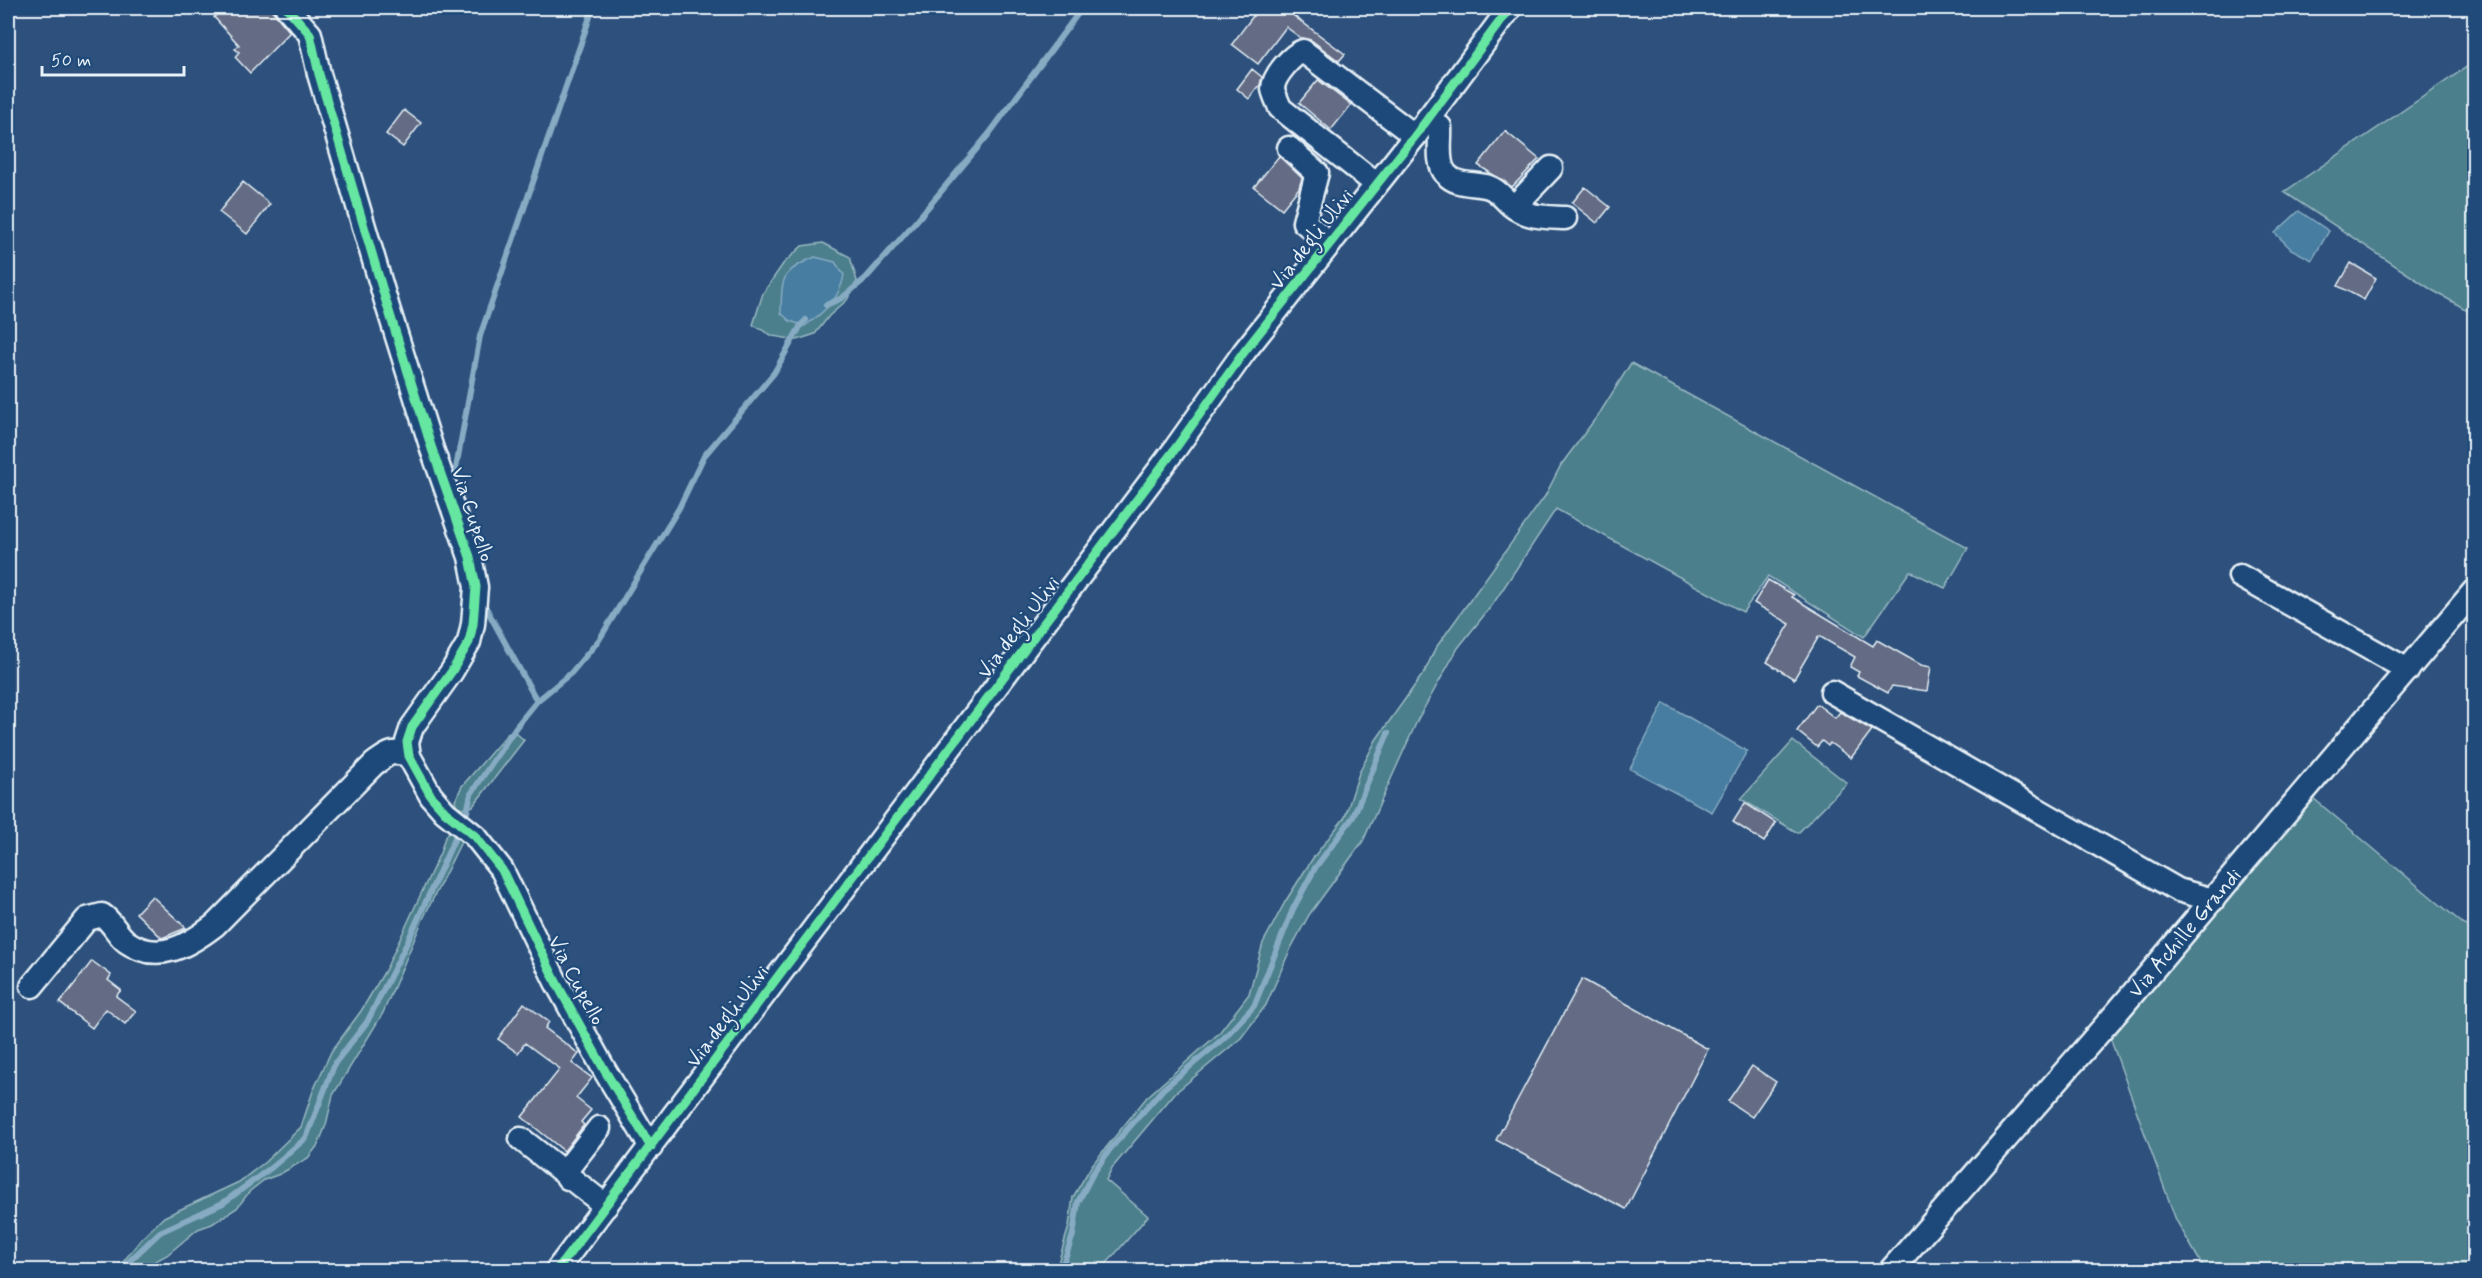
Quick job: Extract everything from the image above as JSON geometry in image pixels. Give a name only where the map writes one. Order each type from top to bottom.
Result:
[{"type":"street","name":"Via Cupello","points":[[287,8],[310,34],[319,74],[388,308],[432,449],[470,557],[476,587],[469,642],[452,671],[412,727],[407,742],[409,756],[430,796],[445,812],[476,836],[502,870],[562,992],[605,1071],[651,1147]]},
{"type":"street","name":"Via degli Ulivi","points":[[557,1270],[1175,449],[1244,352],[1415,136],[1510,8]]},
{"type":"street","points":[[1376,184],[1280,108],[1273,90],[1275,80],[1296,54],[1303,51],[1415,136]]},
{"type":"street","points":[[1428,117],[1440,127],[1440,161],[1445,173],[1466,185],[1480,184],[1493,188],[1524,214],[1565,218]]},
{"type":"street","points":[[1289,148],[1317,173],[1304,222],[1330,244]]},
{"type":"street","points":[[1514,207],[1551,168]]},
{"type":"street","points":[[2240,576],[2408,670]]},
{"type":"street","name":"Via Achille Grandi","points":[[1891,1270],[2213,900],[2475,591]]},
{"type":"street","points":[[1832,692],[2178,890],[2213,900]]},
{"type":"street","points":[[32,986],[87,919],[102,915],[111,921],[125,941],[138,948],[159,953],[172,951],[202,935],[215,925],[374,764],[387,754],[398,752],[409,756]]},
{"type":"street","points":[[568,1178],[568,1168],[599,1128]]},
{"type":"street","points":[[521,1139],[606,1206]]},
{"type":"green space","points":[[2474,62],[2474,314],[2432,290],[2284,192]]},
{"type":"green space","points":[[823,243],[850,257],[857,281],[847,300],[829,316],[815,334],[797,340],[773,336],[753,325],[763,293],[783,264],[802,246]]},
{"type":"green space","points":[[1631,363],[1968,548],[1945,588],[1910,571],[1864,637],[1768,576],[1743,612],[1556,509],[1493,604],[1458,648],[1418,719],[1363,841],[1309,915],[1290,950],[1266,1005],[1241,1038],[1175,1093],[1112,1168],[1106,1180],[1148,1216],[1101,1270],[1056,1270],[1069,1226],[1073,1197],[1092,1165],[1147,1097],[1219,1033],[1249,994],[1263,943],[1285,902],[1313,858],[1345,817],[1359,773],[1376,740],[1425,671],[1435,649],[1545,496],[1561,465],[1601,411]]},
{"type":"green space","points":[[509,732],[516,733],[524,740],[473,806],[465,809],[457,806],[455,801],[462,786]]},
{"type":"green space","points":[[1793,741],[1847,783],[1798,833],[1741,799]]},
{"type":"green space","points":[[2313,798],[2474,933],[2474,1270],[2354,1270],[2346,1264],[2326,1270],[2205,1270],[2176,1220],[2109,1035]]},
{"type":"green space","points":[[453,827],[464,836],[423,919],[383,1013],[333,1095],[326,1125],[318,1145],[308,1158],[264,1180],[250,1191],[237,1208],[212,1224],[198,1229],[167,1255],[139,1270],[110,1270],[123,1262],[142,1238],[164,1217],[239,1182],[265,1162],[301,1127],[313,1091],[331,1052],[361,1011],[386,969],[440,853],[445,837]]},
{"type":"water","points":[[2299,211],[2329,231],[2312,260],[2291,249],[2275,233]]},
{"type":"water","points":[[815,257],[835,262],[844,275],[835,298],[825,310],[805,326],[790,321],[781,313],[783,284],[789,272]]},
{"type":"water","points":[[1664,703],[1747,751],[1712,812],[1630,769]]},
{"type":"building","points":[[224,8],[270,8],[290,32],[250,73],[235,57],[239,52],[235,49],[239,45],[214,17]]},
{"type":"building","points":[[1259,8],[1288,8],[1296,13],[1294,16],[1345,54],[1339,61],[1311,40],[1301,38],[1286,27],[1258,64],[1232,44]]},
{"type":"building","points":[[1252,69],[1262,77],[1260,85],[1249,99],[1237,89]]},
{"type":"building","points":[[1318,80],[1351,105],[1331,130],[1299,103]]},
{"type":"building","points":[[404,110],[421,123],[403,147],[386,134]]},
{"type":"building","points":[[1505,131],[1539,159],[1512,187],[1478,165]]},
{"type":"building","points":[[1279,156],[1302,178],[1299,188],[1282,209],[1254,187]]},
{"type":"building","points":[[243,182],[270,204],[247,234],[219,212]]},
{"type":"building","points":[[1585,187],[1610,207],[1597,223],[1572,203]]},
{"type":"building","points":[[2351,263],[2376,278],[2364,300],[2338,286]]},
{"type":"building","points":[[1768,580],[1873,646],[1877,640],[1921,665],[1931,667],[1927,691],[1892,686],[1888,693],[1857,676],[1859,672],[1850,667],[1855,657],[1819,636],[1794,679],[1767,662],[1790,624],[1754,603]]},
{"type":"building","points":[[1817,704],[1835,718],[1840,712],[1872,730],[1851,758],[1830,743],[1828,746],[1822,741],[1817,747],[1797,731]]},
{"type":"building","points":[[1745,803],[1776,823],[1764,842],[1733,822]]},
{"type":"building","points":[[152,896],[186,928],[162,938],[136,913]]},
{"type":"building","points":[[92,961],[111,975],[108,980],[121,990],[116,996],[136,1011],[125,1024],[106,1009],[92,1028],[60,1003]]},
{"type":"building","points":[[1582,979],[1708,1049],[1626,1209],[1496,1140]]},
{"type":"building","points":[[524,1003],[549,1022],[545,1028],[579,1054],[572,1063],[592,1078],[576,1098],[591,1110],[581,1122],[584,1125],[564,1151],[522,1117],[560,1069],[525,1043],[518,1053],[498,1039]]},
{"type":"building","points":[[1752,1066],[1776,1082],[1752,1117],[1728,1101]]},
{"type":"waterway","points":[[454,479],[480,336],[593,8]]},
{"type":"waterway","points":[[826,305],[842,298],[866,278],[918,219],[989,134],[1082,8]]},
{"type":"waterway","points":[[467,812],[471,794],[516,727],[537,701],[571,673],[599,640],[679,508],[704,456],[774,373],[806,320]]},
{"type":"waterway","points":[[485,606],[537,701]]},
{"type":"waterway","points":[[1061,1270],[1073,1235],[1078,1202],[1092,1175],[1110,1149],[1163,1089],[1224,1038],[1254,1006],[1293,909],[1315,868],[1353,817],[1388,733]]},
{"type":"waterway","points":[[120,1270],[160,1232],[223,1203],[272,1167],[306,1138],[335,1063],[367,1022],[407,943],[458,831]]},
{"type":"cycle path","points":[[287,8],[310,34],[319,74],[388,308],[432,449],[470,557],[476,587],[469,642],[452,671],[412,727],[407,742],[409,756],[431,796],[445,812],[475,836],[502,870],[556,982],[605,1071],[651,1147]]},
{"type":"cycle path","points":[[557,1270],[1175,449],[1244,352],[1415,136],[1510,8]]}]
